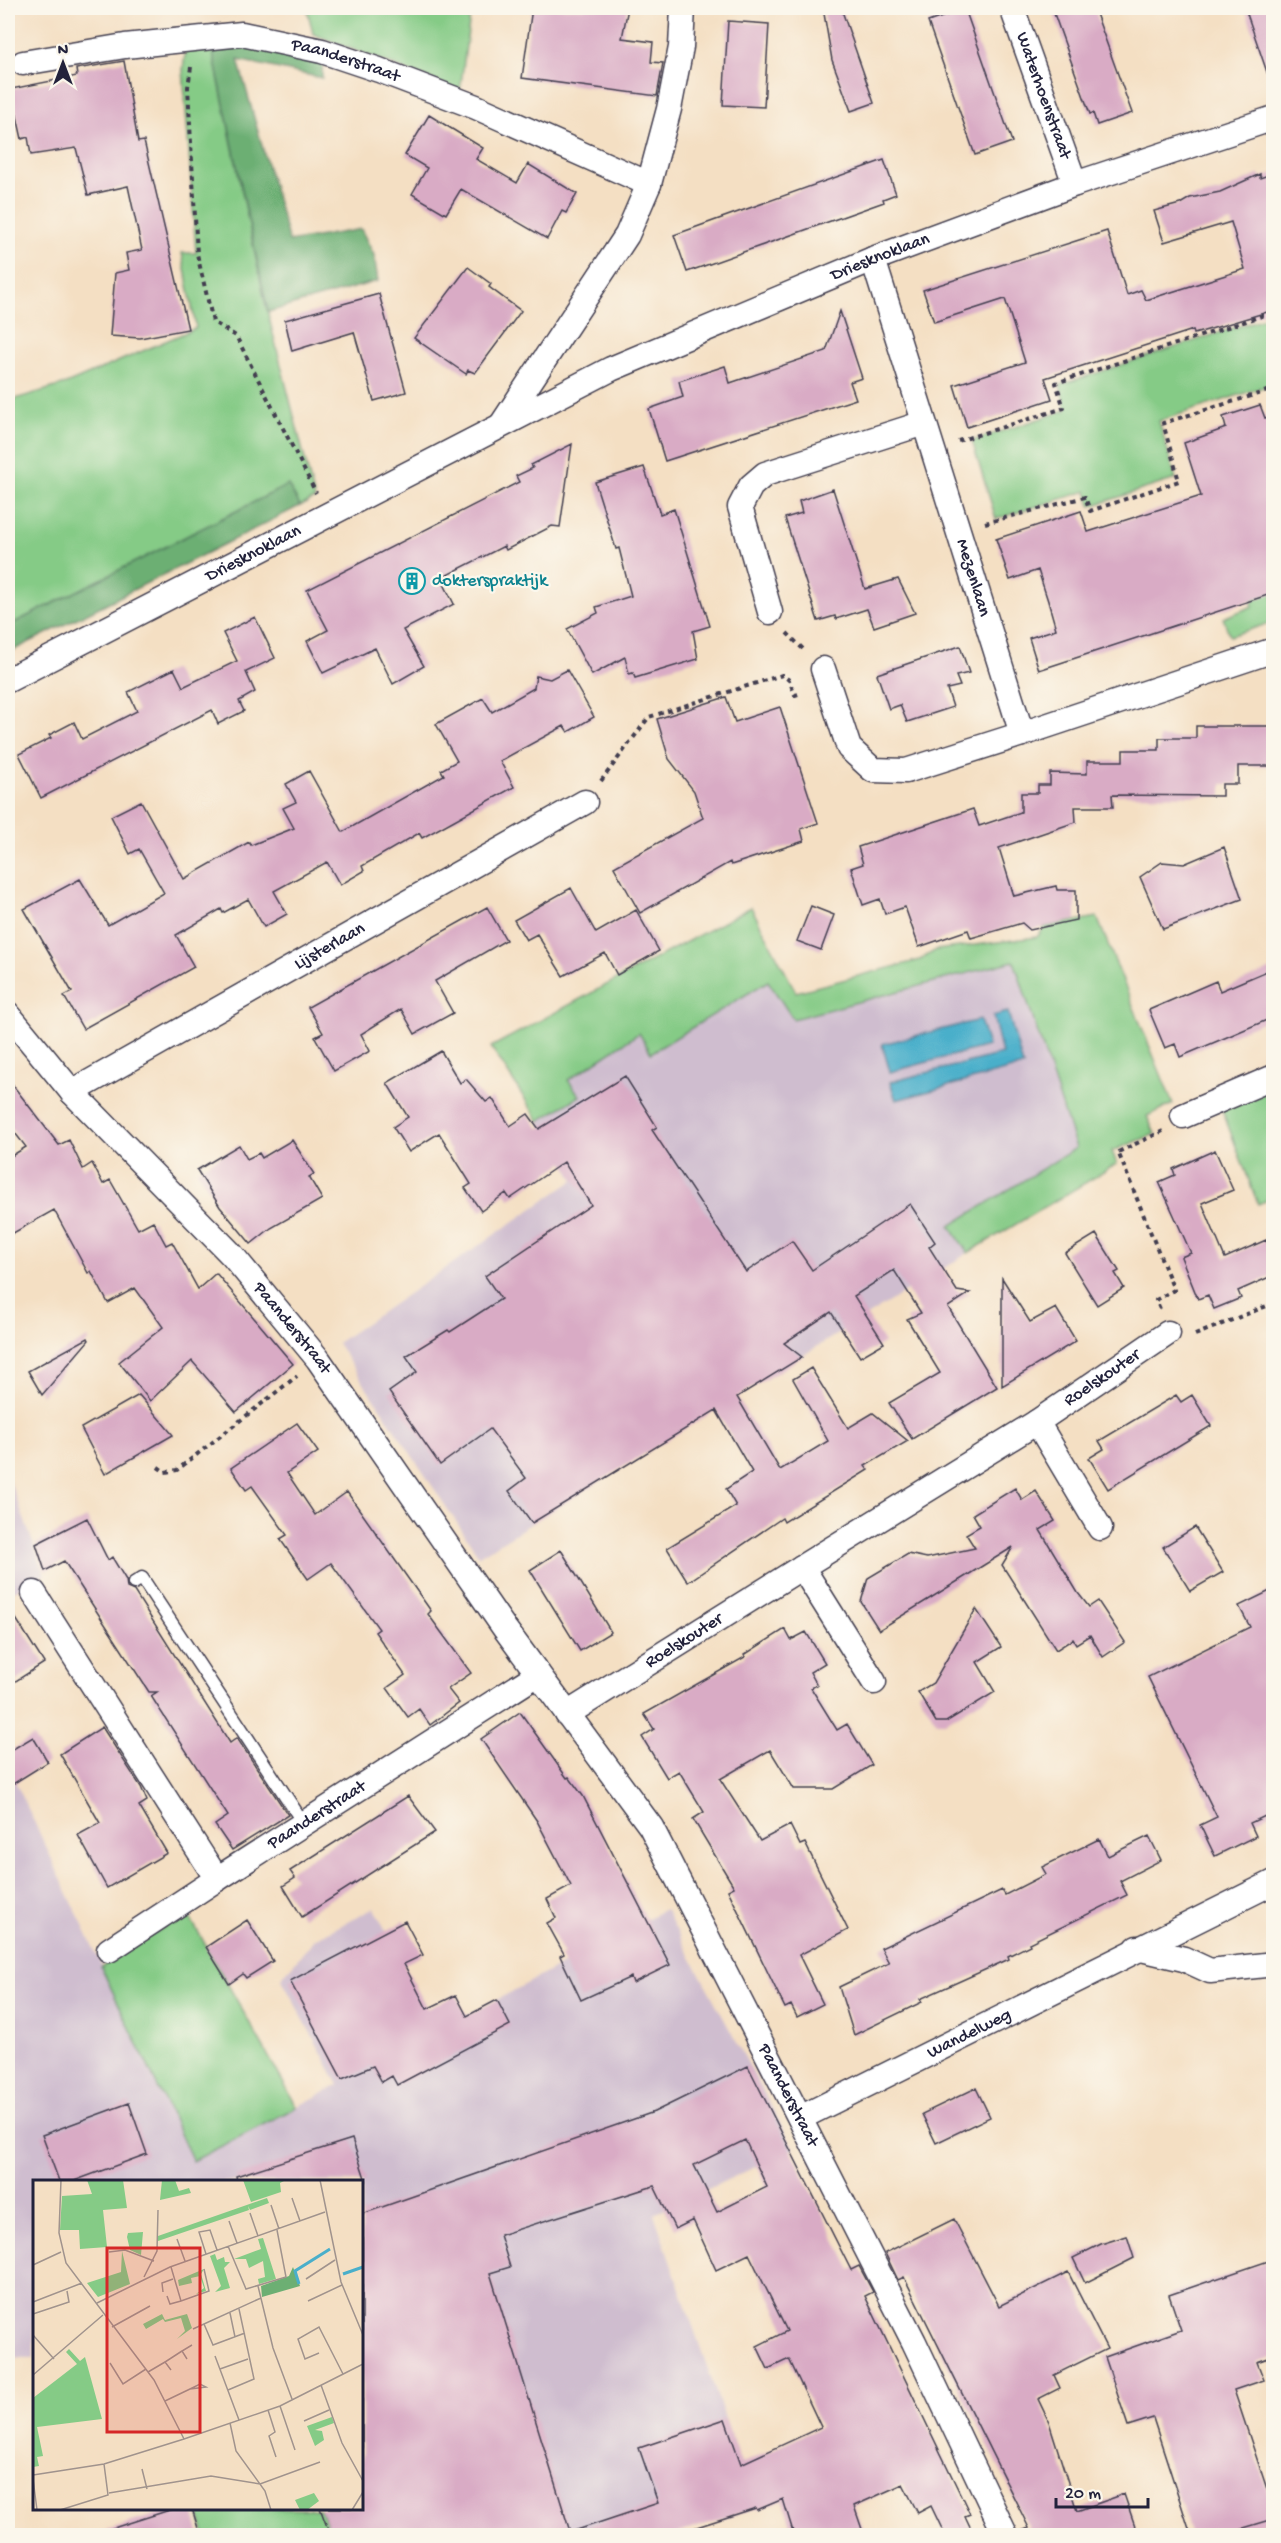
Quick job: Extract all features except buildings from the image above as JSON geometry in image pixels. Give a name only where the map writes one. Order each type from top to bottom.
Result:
[{"type":"street","name":"Driesknoklaan","points":[[500,426],[627,235],[649,184],[669,109],[681,47],[684,8]]},
{"type":"street","name":"Waterhoenstraat","points":[[1012,8],[1075,184]]},
{"type":"street","name":"Paanderstraat","points":[[23,63],[196,37],[242,34],[331,54],[476,107],[649,184]]},
{"type":"street","name":"Driesknoklaan","points":[[8,680],[611,369],[873,258],[1075,184],[1274,118]]},
{"type":"street","name":"Mezenlaan","points":[[873,258],[1022,734]]},
{"type":"street","points":[[770,612],[740,507],[751,486],[765,474],[924,423]]},
{"type":"street","points":[[826,677],[849,748],[873,771],[906,771],[1274,650]]},
{"type":"street","name":"Lijsterlaan","points":[[72,1092],[585,802]]},
{"type":"street","name":"Paanderstraat","points":[[8,1014],[72,1092],[232,1255],[318,1359],[538,1674],[651,1827],[914,2342],[1006,2535]]},
{"type":"street","points":[[1183,1116],[1274,1077]]},
{"type":"street","name":"Roelskouter","points":[[567,1714],[1037,1422],[1168,1333]]},
{"type":"street","points":[[1037,1422],[1100,1528]]},
{"type":"street","points":[[802,1567],[874,1682]]},
{"type":"street","points":[[34,1593],[217,1879]]},
{"type":"street","name":"Paanderstraat","points":[[109,1950],[538,1674]]},
{"type":"street","name":"Wandelweg","points":[[800,2118],[1137,1948],[1274,1882]]},
{"type":"street","points":[[1137,1948],[1184,1959],[1210,1971],[1274,1964]]},
{"type":"lane","points":[[134,1583],[142,1578],[304,1824]]},
{"type":"path","points":[[196,37],[188,87],[198,254],[213,322],[236,336],[311,486],[331,514]]},
{"type":"path","points":[[932,448],[1064,408],[1056,383],[1274,312]]},
{"type":"path","points":[[958,530],[1085,496],[1090,511],[1179,481],[1163,423],[1274,389]]},
{"type":"path","points":[[585,802],[650,717],[782,675],[789,680],[795,694],[826,677],[775,621],[770,612]]},
{"type":"path","points":[[1183,1116],[1154,1137],[1118,1152],[1174,1290],[1156,1300],[1168,1333],[1176,1343],[1274,1303]]},
{"type":"path","points":[[158,1467],[165,1472],[177,1470],[318,1359]]},
{"type":"shaded area","points":[[1015,961],[1076,1148],[950,1226],[968,1253],[479,1556],[337,1343],[574,1180],[539,1121],[579,1096],[568,1080],[639,1033],[651,1052],[768,981],[793,1019]]},
{"type":"shaded area","points":[[8,1476],[45,1575],[8,1594]]},
{"type":"shaded area","points":[[8,1766],[193,2160],[339,2085],[281,1978],[315,1939],[374,1908],[439,2031],[665,1909],[794,2149],[654,2214],[756,2508],[672,2535],[668,2535],[657,2504],[591,2525],[594,2535],[330,2535],[320,2510],[363,2510],[363,2180],[33,2180],[33,2358],[8,2358]]},
{"type":"green space","points":[[307,8],[471,8],[460,91],[313,34]]},
{"type":"green space","points":[[210,38],[265,302],[315,499],[300,506],[288,485],[8,626],[8,401],[66,384],[196,328],[182,253],[196,253],[183,69],[187,41]]},
{"type":"green space","points":[[210,38],[323,57],[322,78],[238,60],[289,242],[361,229],[374,255],[378,281],[268,312]]},
{"type":"green space","points":[[1273,315],[1273,384],[1159,421],[1176,479],[1091,506],[1087,491],[996,519],[972,441],[1066,410],[1060,385]]},
{"type":"green space","points":[[288,485],[300,506],[8,653],[8,626]]},
{"type":"green space","points":[[1273,578],[1273,622],[1230,636],[1223,618],[1253,606],[1248,586]]},
{"type":"green space","points":[[751,907],[796,992],[920,960],[936,950],[1037,937],[1045,927],[1097,917],[1173,1104],[1147,1116],[1155,1134],[1112,1151],[1117,1164],[968,1253],[950,1226],[1076,1148],[1014,961],[793,1019],[768,981],[651,1053],[639,1033],[568,1080],[580,1096],[539,1121],[491,1047]]},
{"type":"green space","points":[[1273,1090],[1273,1198],[1258,1204],[1222,1110]]},
{"type":"green space","points":[[187,1912],[297,2107],[193,2161],[101,1967]]},
{"type":"green space","points":[[197,2510],[320,2510],[330,2535],[205,2535]]},
{"type":"water","points":[[1008,1012],[1023,1066],[896,1100],[890,1082],[1002,1054],[993,1016]]},
{"type":"water","points":[[980,1020],[988,1046],[890,1072],[882,1044]]},
{"type":"place","name":"dokterspraktijk","points":[[412,581]]}]
